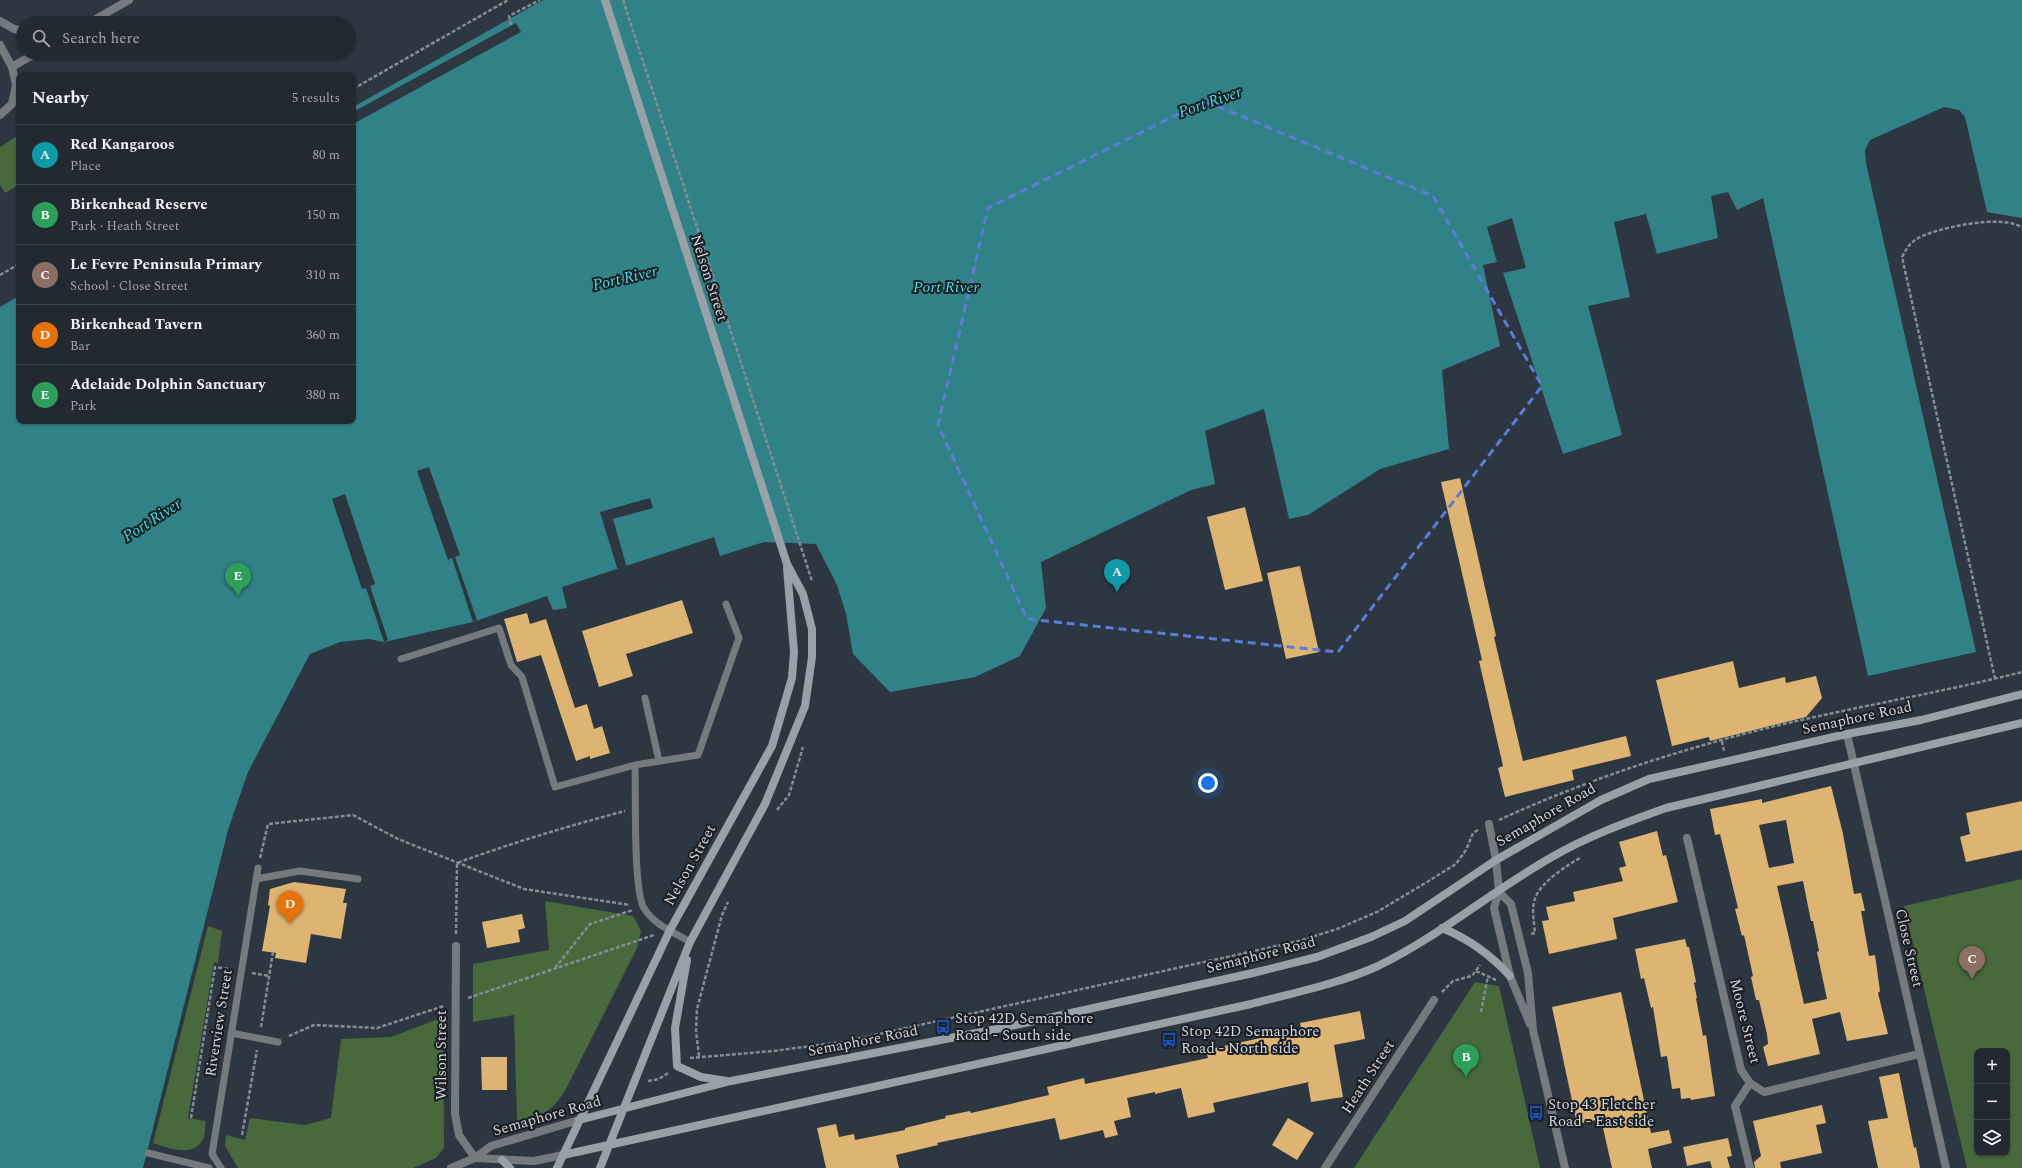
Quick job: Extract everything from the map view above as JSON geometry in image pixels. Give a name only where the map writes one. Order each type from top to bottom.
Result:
[{"type":"main road","name":"Nelson Street","points":[[600,1168],[690,942],[765,804],[805,706],[812,657],[812,629],[803,594],[787,564],[604,0]]},
{"type":"main road","name":"Nelson Street","points":[[557,1168],[670,930],[769,752],[792,678],[794,652],[787,564]]},
{"type":"main road","name":"Semaphore Road","points":[[580,1120],[731,1081],[1002,1028],[1245,975],[1317,957],[1371,937],[1405,921],[1496,860],[1600,800],[1649,779],[1847,734],[1921,720],[2022,694]]},
{"type":"main road","name":"Semaphore Road","points":[[563,1155],[1251,1004],[1331,983],[1378,966],[1442,928],[1552,857],[1616,825],[1666,808],[2022,723]]},
{"type":"main road","points":[[1442,928],[1462,936],[1496,962],[1510,976]]},
{"type":"main road","points":[[690,942],[675,1028],[677,1066],[701,1077],[731,1081]]},
{"type":"main road","points":[[502,1160],[510,1168]]},
{"type":"street","points":[[101,16],[129,0]]},
{"type":"street","points":[[0,21],[16,29]]},
{"type":"street","points":[[0,46],[12,67],[16,85],[12,104],[0,115]]},
{"type":"street","points":[[12,67],[24,60]]},
{"type":"street","name":"Close Street","points":[[1847,734],[1852,763],[1946,1168]]},
{"type":"street","points":[[1489,824],[1496,860],[1498,892],[1494,908],[1510,976],[1533,1030]]},
{"type":"street","name":"Moore Street","points":[[1687,838],[1741,1070],[1750,1083],[1764,1092],[1919,1054]]},
{"type":"street","points":[[1498,892],[1511,904],[1528,973],[1533,1030],[1565,1168]]},
{"type":"street","name":"Wilson Street","points":[[456,946],[456,1123],[459,1135],[475,1158]]},
{"type":"street","name":"Heath Street","points":[[1325,1168],[1434,1000]]},
{"type":"street","points":[[1750,1083],[1735,1106],[1750,1168]]},
{"type":"street","name":"Semaphore Road","points":[[451,1168],[475,1158],[491,1146],[580,1120]]},
{"type":"street","name":"Semaphore Road","points":[[475,1158],[534,1161],[563,1155]]},
{"type":"lane","points":[[401,659],[499,628],[511,665],[522,678],[555,787],[635,765],[698,755],[739,638],[726,604]]},
{"type":"lane","points":[[645,698],[658,761]]},
{"type":"lane","points":[[635,765],[638,882],[643,907],[654,921],[690,942]]},
{"type":"lane","name":"Riverview Street","points":[[209,1168],[258,868]]},
{"type":"lane","points":[[256,879],[300,871],[358,879]]},
{"type":"lane","points":[[231,1033],[278,1042]]},
{"type":"lane","points":[[148,1153],[209,1168]]},
{"type":"lane","points":[[212,1154],[221,1168]]},
{"type":"path","points":[[356,87],[508,0]]},
{"type":"path","points":[[511,25],[509,16],[540,0]]},
{"type":"path","points":[[623,0],[803,551]]},
{"type":"path","points":[[1995,679],[1902,257],[1906,248],[1915,240],[1930,233],[1984,221],[2010,222],[2022,228]]},
{"type":"path","points":[[0,275],[16,266]]},
{"type":"path","points":[[1489,824],[1616,772],[1722,741],[1770,728],[2022,672]]},
{"type":"path","points":[[1722,741],[1727,761]]},
{"type":"path","points":[[776,812],[789,795]]},
{"type":"path","points":[[457,863],[494,849],[574,824],[637,808]]},
{"type":"path","points":[[258,868],[268,824],[353,815],[398,839],[524,889],[643,907]]},
{"type":"path","points":[[687,1059],[698,1056],[774,1051],[843,1042],[1299,941],[1337,929],[1377,912],[1427,882],[1456,864],[1466,850],[1473,833],[1478,830]]},
{"type":"path","points":[[1531,934],[1535,933],[1533,913],[1536,896],[1553,876],[1585,855]]},
{"type":"path","points":[[456,946],[457,863]]},
{"type":"path","points":[[698,1056],[696,1031],[698,1009],[722,915],[728,901]]},
{"type":"path","points":[[554,969],[590,924],[643,907]]},
{"type":"path","points":[[278,1042],[314,1025],[377,1028],[670,930]]},
{"type":"path","points":[[1434,1000],[1453,981],[1472,976],[1482,959]]},
{"type":"path","points":[[190,1118],[215,967]]},
{"type":"path","points":[[1476,971],[1500,981]]},
{"type":"path","points":[[1481,1012],[1488,976]]},
{"type":"path","points":[[655,1080],[671,1071]]},
{"type":"highlighted area","points":[[1205,101],[1433,196],[1542,386],[1338,652],[1027,619],[938,425],[988,208]]},
{"type":"green space","points":[[16,137],[16,186],[5,193],[0,185],[0,147]]},
{"type":"green space","points":[[2022,879],[2022,1168],[1967,1168],[1904,906]]},
{"type":"green space","points":[[545,901],[633,916],[641,931],[637,948],[565,1091],[554,1105],[545,1112],[540,1115],[517,1121],[514,1015],[473,1022],[473,964],[549,950]]},
{"type":"green space","points":[[208,926],[222,931],[218,963],[214,962],[188,1118],[206,1121],[204,1137],[200,1144],[195,1148],[181,1150],[153,1143]]},
{"type":"green space","points":[[1475,982],[1499,986],[1540,1168],[1354,1168]]},
{"type":"green space","points":[[438,1019],[443,1023],[444,1148],[436,1158],[413,1168],[238,1168],[225,1146],[226,1135],[245,1140],[250,1118],[305,1125],[331,1118],[341,1039],[391,1037]]},
{"type":"water","name":"Port River","points":[[543,0],[2022,0],[2022,218],[1987,212],[1965,117],[1959,110],[1944,107],[1870,140],[1865,150],[1866,163],[1976,652],[1868,676],[1763,198],[1737,210],[1728,192],[1711,196],[1718,238],[1657,254],[1646,214],[1614,222],[1630,297],[1588,306],[1622,435],[1563,454],[1503,273],[1526,268],[1512,218],[1487,227],[1497,262],[1483,265],[1500,346],[1442,370],[1449,449],[1380,469],[1308,515],[1289,519],[1264,409],[1205,431],[1215,484],[1191,490],[1041,562],[1046,608],[1020,656],[975,677],[890,692],[853,654],[846,614],[837,585],[816,544],[764,542],[720,556],[714,537],[562,587],[567,608],[553,610],[547,596],[473,622],[384,642],[369,639],[340,642],[310,654],[248,772],[228,830],[143,1168],[0,1168],[0,307],[16,298],[16,424],[356,424],[356,105]]},
{"type":"pier","points":[[516,23],[521,32],[356,122],[356,110]]},
{"type":"pier","points":[[429,467],[460,555],[455,557],[477,620],[473,622],[452,558],[448,560],[417,471]]},
{"type":"pier","points":[[345,494],[375,584],[370,586],[388,640],[384,642],[366,588],[362,589],[332,499]]},
{"type":"pier","points":[[650,498],[653,508],[613,519],[627,568],[618,571],[600,512]]},
{"type":"building","points":[[1460,478],[1496,636],[1494,637],[1523,761],[1626,736],[1631,756],[1572,770],[1574,780],[1505,797],[1498,768],[1503,766],[1479,661],[1482,660],[1441,482]]},
{"type":"building","points":[[1245,507],[1263,581],[1225,590],[1207,517]]},
{"type":"building","points":[[1300,566],[1319,652],[1286,659],[1267,573]]},
{"type":"building","points":[[682,600],[693,633],[626,654],[633,676],[599,687],[582,631]]},
{"type":"building","points":[[527,613],[530,624],[546,619],[575,708],[587,704],[594,729],[602,726],[610,753],[590,759],[590,756],[576,761],[541,655],[517,662],[504,619]]},
{"type":"building","points":[[1733,661],[1739,688],[1785,677],[1786,683],[1816,676],[1822,698],[1806,717],[1710,741],[1709,737],[1672,746],[1656,680]]},
{"type":"building","points":[[1831,786],[1843,834],[1854,894],[1861,893],[1865,911],[1861,911],[1869,956],[1875,955],[1880,991],[1878,993],[1888,1034],[1847,1041],[1840,1012],[1812,1019],[1820,1054],[1768,1066],[1763,1047],[1768,1044],[1767,1034],[1759,1000],[1756,1000],[1751,977],[1753,976],[1744,935],[1742,936],[1735,909],[1738,908],[1720,834],[1715,835],[1710,809],[1762,799],[1762,803]],"holes":[[[1786,820],[1794,863],[1769,868],[1759,825]],[[1803,881],[1811,921],[1813,921],[1819,951],[1817,952],[1827,999],[1804,1004],[1777,886]]]},
{"type":"building","points":[[2022,801],[2022,850],[1966,862],[1960,837],[1970,834],[1966,813]]},
{"type":"building","points":[[1657,831],[1663,856],[1666,855],[1678,902],[1613,918],[1617,939],[1549,954],[1542,921],[1549,920],[1546,907],[1575,901],[1573,892],[1623,881],[1619,868],[1626,866],[1619,842]]},
{"type":"building","points":[[294,882],[346,889],[343,903],[347,903],[341,939],[311,934],[306,963],[275,958],[276,953],[262,951],[270,906],[268,905],[270,889]]},
{"type":"building","points":[[522,914],[525,928],[518,930],[520,942],[487,948],[482,922]]},
{"type":"building","points":[[1685,939],[1687,947],[1689,947],[1696,982],[1694,983],[1696,998],[1703,1036],[1706,1035],[1715,1096],[1691,1100],[1690,1098],[1681,1099],[1680,1088],[1672,1089],[1667,1056],[1661,1057],[1653,1007],[1651,1008],[1644,978],[1641,979],[1635,949]]},
{"type":"building","points":[[1621,992],[1651,1133],[1669,1130],[1672,1143],[1648,1149],[1652,1168],[1612,1168],[1601,1119],[1577,1124],[1552,1007]]},
{"type":"building","points":[[1360,1011],[1365,1039],[1334,1045],[1343,1097],[1311,1102],[1309,1082],[1213,1103],[1215,1112],[1188,1118],[1181,1088],[1127,1098],[1131,1117],[1114,1121],[1118,1135],[1105,1138],[1103,1130],[1060,1140],[1055,1118],[937,1143],[938,1145],[896,1155],[899,1168],[826,1168],[817,1128],[836,1124],[839,1137],[854,1134],[855,1140],[905,1130],[905,1128],[946,1118],[945,1116],[970,1111],[971,1113],[1049,1095],[1047,1087],[1084,1078],[1085,1084],[1208,1058],[1206,1050],[1301,1029],[1300,1023]]},
{"type":"building","points":[[481,1057],[507,1057],[507,1090],[482,1090]]},
{"type":"building","points":[[1899,1073],[1914,1148],[1916,1147],[1920,1168],[1878,1168],[1868,1121],[1888,1118],[1879,1077]]},
{"type":"building","points":[[1822,1105],[1826,1123],[1816,1125],[1822,1153],[1780,1162],[1781,1168],[1755,1168],[1754,1162],[1761,1156],[1753,1121]]},
{"type":"building","points":[[1288,1118],[1314,1133],[1297,1160],[1272,1145]]},
{"type":"building","points":[[1728,1138],[1732,1156],[1727,1157],[1730,1168],[1712,1168],[1710,1161],[1687,1166],[1683,1147]]},
{"type":"place","name":"Red Kangaroos","points":[[1117,592]]},
{"type":"place","name":"Adelaide Dolphin Sanctuary","points":[[238,596]]},
{"type":"place","name":"Birkenhead Tavern","points":[[290,924]]},
{"type":"place","name":"Le Fevre Peninsula Primary","points":[[1972,979]]},
{"type":"place","name":"Stop 42D Semaphore Road - South side","points":[[943,1027]]},
{"type":"place","name":"Stop 42D Semaphore Road - North side","points":[[1169,1040]]},
{"type":"place","name":"Birkenhead Reserve","points":[[1466,1077]]},
{"type":"place","name":"Stop 43 Fletcher Road - East side","points":[[1536,1113]]}]
